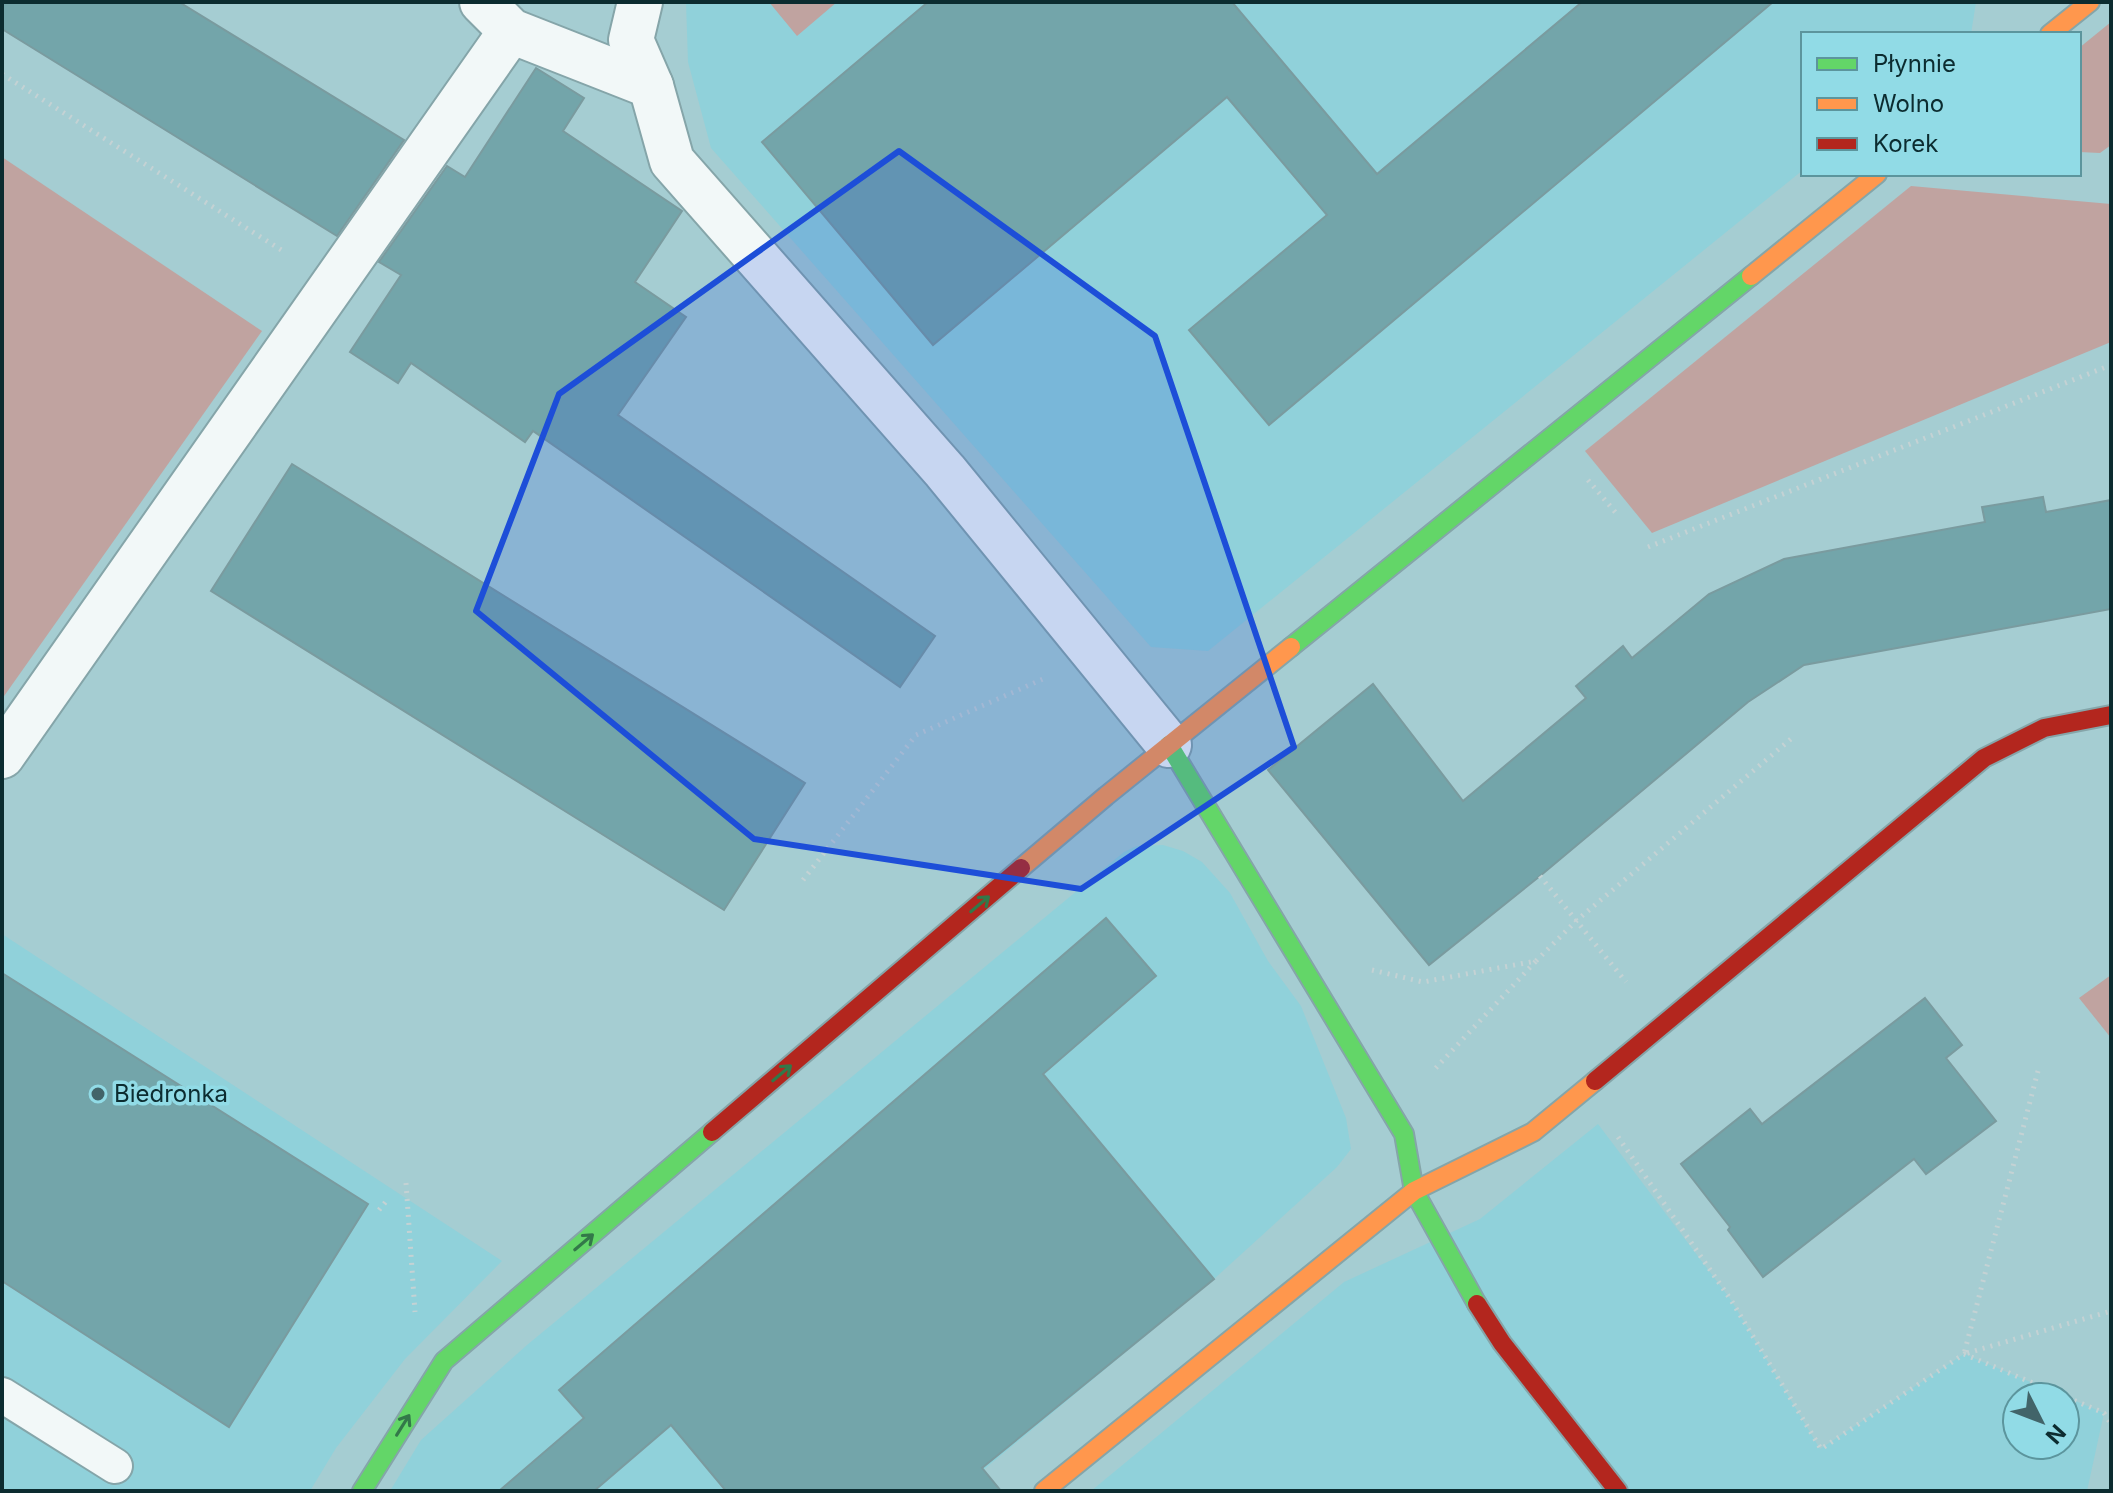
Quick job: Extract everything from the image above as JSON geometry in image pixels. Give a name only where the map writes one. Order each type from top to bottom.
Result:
[{"type":"street","points":[[640,2],[631,40],[651,86],[672,161],[945,471],[1169,745],[1404,1134],[1414,1191],[1502,1343],[1618,1491]]},
{"type":"street","points":[[2052,32],[2090,2]]},
{"type":"street","points":[[2,756],[334,284],[497,16],[651,86]]},
{"type":"street","points":[[362,1491],[444,1361],[1169,745],[1875,176]]},
{"type":"street","points":[[1044,1491],[1414,1191],[1533,1132],[1984,758],[2044,728],[2111,715]]},
{"type":"lane","points":[[2,1395],[115,1466]]},
{"type":"path","points":[[2,74],[334,284]]},
{"type":"path","points":[[1648,547],[2111,365]]},
{"type":"path","points":[[1584,474],[1616,513]]},
{"type":"path","points":[[803,880],[916,735],[1095,656]]},
{"type":"path","points":[[1424,1081],[1576,921],[1792,738]]},
{"type":"path","points":[[1540,876],[1630,987]]},
{"type":"path","points":[[1366,969],[1423,982],[1536,961]]},
{"type":"path","points":[[1964,1354],[2038,1071]]},
{"type":"path","points":[[1617,1135],[1731,1300],[1821,1449],[1964,1354],[2111,1311]]},
{"type":"path","points":[[406,1183],[421,1397]]},
{"type":"path","points":[[379,1210],[388,1199]]},
{"type":"path","points":[[1964,1354],[2104,1413],[2111,1424]]},
{"type":"highlighted area","points":[[899,151],[1155,336],[1294,747],[1081,889],[754,839],[476,611],[559,394]]},
{"type":"shaded area","points":[[686,2],[1976,2],[1971,32],[1801,32],[1801,172],[1208,651],[1151,647],[711,148],[688,62]]},
{"type":"shaded area","points":[[769,2],[837,2],[797,36]]},
{"type":"shaded area","points":[[2111,22],[2111,145],[2100,153],[2081,152],[2081,46]]},
{"type":"shaded area","points":[[2,157],[262,331],[2,699]]},
{"type":"shaded area","points":[[1911,186],[2111,204],[2111,342],[1652,533],[1585,451]]},
{"type":"shaded area","points":[[1163,845],[1183,851],[1202,862],[1230,893],[1268,961],[1301,1006],[1346,1118],[1351,1149],[1337,1167],[1214,1279],[958,1491],[390,1491],[421,1440],[527,1345],[1124,852],[1137,846]]},
{"type":"shaded area","points":[[2,934],[502,1261],[405,1359],[336,1448],[310,1491],[2,1491]]},
{"type":"shaded area","points":[[2111,975],[2111,1038],[2079,998]]},
{"type":"shaded area","points":[[1598,1124],[1731,1300],[1820,1449],[1964,1354],[2028,1381],[2001,1381],[2001,1461],[2081,1461],[2081,1403],[2104,1413],[2087,1491],[1091,1491],[1344,1282],[1480,1219]]},
{"type":"building","points":[[2,2],[179,2],[404,140],[337,236],[2,29]]},
{"type":"building","points":[[928,2],[1232,2],[1377,174],[1582,2],[1773,2],[1269,425],[1189,330],[1327,215],[1227,97],[933,345],[762,142]]},
{"type":"building","points":[[536,68],[584,98],[563,131],[682,211],[635,282],[686,317],[618,415],[935,636],[900,687],[533,431],[525,442],[411,363],[398,383],[350,352],[401,275],[379,262],[447,166],[465,177]]},
{"type":"building","points":[[292,464],[805,783],[724,910],[211,591]]},
{"type":"building","points":[[2043,497],[2046,512],[2111,500],[2111,609],[1804,665],[1748,702],[1429,965],[1268,770],[1373,684],[1463,801],[1586,698],[1576,686],[1623,646],[1632,658],[1709,594],[1784,559],[1985,522],[1982,507]]},
{"type":"building","points":[[1106,918],[1156,976],[1043,1074],[1214,1279],[982,1468],[1001,1491],[726,1491],[671,1425],[594,1491],[499,1491],[584,1418],[559,1390]]},
{"type":"building","name":"Biedronka","points":[[2,973],[368,1204],[229,1427],[2,1281]]},
{"type":"building","points":[[1925,998],[1962,1045],[1946,1058],[1996,1121],[1926,1174],[1914,1159],[1763,1277],[1728,1230],[1730,1227],[1681,1164],[1750,1109],[1762,1124]]},
{"type":"traffic: fast","points":[[1291,647],[1751,276]]},
{"type":"traffic: fast","points":[[1169,745],[1404,1134],[1414,1191],[1477,1304]]},
{"type":"traffic: fast","points":[[362,1491],[444,1361],[712,1132]]},
{"type":"traffic: slow","points":[[2052,32],[2090,2]]},
{"type":"traffic: slow","points":[[1751,276],[1875,176]]},
{"type":"traffic: slow","points":[[1021,868],[1291,647]]},
{"type":"traffic: slow","points":[[1044,1491],[1414,1191],[1533,1132],[1595,1081]]},
{"type":"traffic: jam","points":[[1595,1081],[1984,758],[2044,728],[2111,715]]},
{"type":"traffic: jam","points":[[712,1132],[1021,868]]},
{"type":"traffic: jam","points":[[1477,1304],[1502,1343],[1618,1491]]},
{"type":"place","name":"Biedronka","points":[[98,1094]]}]
